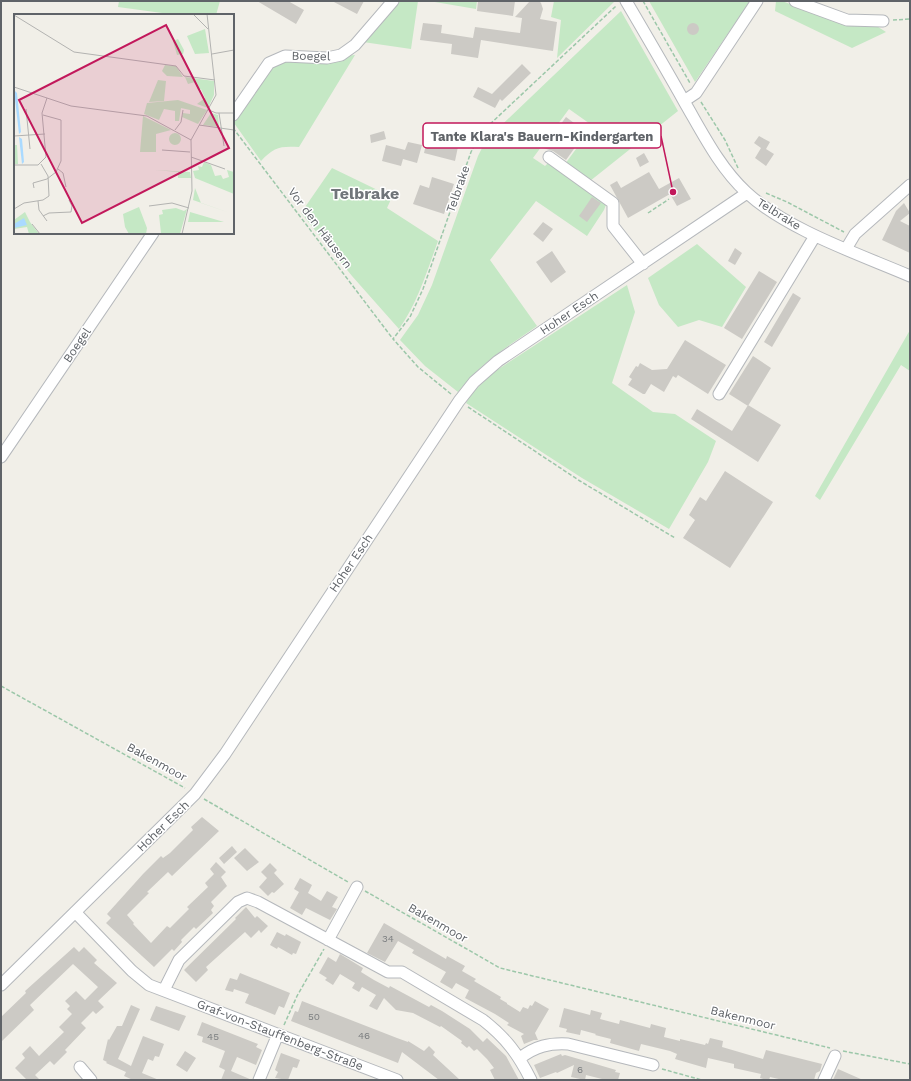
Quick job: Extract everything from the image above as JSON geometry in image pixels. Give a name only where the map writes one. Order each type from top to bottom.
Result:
[{"type":"street","name":"Boegel","points":[[234,114],[269,63],[285,56],[327,58],[341,55],[355,45],[393,1]]},
{"type":"street","points":[[684,102],[696,93],[757,1]]},
{"type":"street","points":[[795,1],[847,20],[883,21]]},
{"type":"street","name":"Telbrake","points":[[623,2],[711,148],[734,179],[747,193],[780,217],[815,236],[848,244],[910,276]]},
{"type":"street","points":[[549,157],[614,204],[613,226],[643,264]]},
{"type":"street","points":[[848,244],[855,234],[910,185]]},
{"type":"street","name":"Hoher Esch","points":[[1,984],[195,794],[225,754],[459,401],[474,382],[498,361],[747,193]]},
{"type":"street","name":"Boegel","points":[[1,457],[152,234]]},
{"type":"street","points":[[719,394],[815,236]]},
{"type":"street","points":[[323,938],[358,887]]},
{"type":"street","points":[[164,990],[179,960],[238,902],[247,898],[258,902],[388,972],[402,972],[483,1020],[493,1028],[520,1058],[531,1080]]},
{"type":"street","name":"Graf-von-Stauffenberg-Straße","points":[[75,912],[140,979],[164,990],[397,1080]]},
{"type":"street","points":[[259,1080],[278,1034]]},
{"type":"street","points":[[520,1058],[531,1050],[546,1044],[556,1043],[568,1044],[653,1065]]},
{"type":"street","points":[[824,1080],[835,1056]]},
{"type":"street","points":[[80,1067],[91,1080]]},
{"type":"path","name":"Telbrake","points":[[393,339],[410,317],[423,289],[471,152],[478,139],[488,126],[623,2]]},
{"type":"path","points":[[883,21],[910,19]]},
{"type":"path","name":"Vor den Häusern","points":[[234,129],[393,339]]},
{"type":"path","points":[[765,193],[787,202],[843,231],[848,244]]},
{"type":"path","points":[[648,213],[669,199]]},
{"type":"path","points":[[393,339],[418,367],[459,401],[580,481],[675,538]]},
{"type":"path","name":"Bakenmoor","points":[[1,686],[195,794],[500,968],[830,1048],[910,1064]]},
{"type":"path","points":[[278,1034],[323,938]]},
{"type":"path","points":[[653,1065],[702,1080]]},
{"type":"green space","points":[[119,1],[220,1],[216,14],[170,14],[118,7]]},
{"type":"green space","points":[[398,1],[418,1],[411,49],[363,42]]},
{"type":"green space","points":[[429,1],[477,1],[476,9]]},
{"type":"green space","points":[[554,1],[615,1],[557,58],[561,20],[551,17]]},
{"type":"green space","points":[[649,1],[750,1],[695,82]]},
{"type":"green space","points":[[776,1],[782,1],[846,25],[875,25],[886,32],[852,48],[775,11]]},
{"type":"green space","points":[[621,11],[678,111],[590,181],[565,164],[593,126],[569,109],[533,158],[545,166],[548,163],[607,202],[604,210],[587,236],[536,201],[490,260],[537,326],[505,348],[475,372],[458,392],[425,366],[400,340],[418,315],[432,285],[478,156],[486,140]]},
{"type":"green space","points":[[355,55],[299,147],[278,148],[261,161],[234,123],[234,119],[272,66],[278,62]]},
{"type":"green space","points":[[332,168],[392,197],[387,208],[438,241],[417,297],[399,329],[352,276],[301,213]]},
{"type":"green space","points":[[697,244],[746,287],[722,327],[699,320],[678,327],[659,305],[648,278]]},
{"type":"green space","points":[[627,285],[635,312],[612,383],[653,412],[675,414],[716,441],[708,462],[669,529],[582,478],[466,403],[472,393],[494,372]]},
{"type":"green space","points":[[910,330],[910,371],[901,365],[820,500],[815,496]]},
{"type":"building","points":[[257,1],[288,1],[304,10],[296,24]]},
{"type":"building","points":[[332,1],[364,1],[357,14]]},
{"type":"building","points":[[478,1],[515,1],[513,16],[477,11]]},
{"type":"building","points":[[530,1],[539,1],[541,3],[543,9],[540,19],[557,22],[553,51],[481,40],[478,58],[451,54],[452,44],[420,40],[423,23],[442,25],[441,33],[473,38],[475,27],[520,33],[522,18],[515,17]]},
{"type":"building","points":[[695,23],[698,24],[698,34],[691,35],[688,34],[687,27],[688,24]]},
{"type":"building","points":[[522,64],[531,73],[502,101],[500,99],[495,108],[473,97],[478,87],[492,94]]},
{"type":"building","points":[[566,117],[586,132],[566,160],[553,151],[543,148]]},
{"type":"building","points":[[384,131],[386,139],[371,143],[370,135]]},
{"type":"building","points":[[429,131],[444,135],[444,138],[459,142],[455,161],[424,153]]},
{"type":"building","points":[[759,136],[770,142],[766,149],[774,154],[766,166],[755,158],[761,148],[754,143]]},
{"type":"building","points":[[408,142],[422,145],[417,163],[403,159],[401,166],[382,161],[386,145],[405,150]]},
{"type":"building","points":[[644,153],[649,162],[640,167],[636,158]]},
{"type":"building","points":[[649,172],[659,189],[679,178],[691,199],[677,206],[670,194],[628,218],[610,185],[617,181],[621,188]]},
{"type":"building","points":[[432,177],[454,184],[444,214],[413,204],[420,185],[429,188]]},
{"type":"building","points":[[592,197],[601,203],[587,222],[579,216]]},
{"type":"building","points":[[904,203],[910,213],[900,221],[910,226],[910,253],[882,240],[896,211]]},
{"type":"building","points":[[543,222],[553,229],[543,242],[533,234]]},
{"type":"building","points":[[735,248],[742,253],[735,265],[728,261]]},
{"type":"building","points":[[552,251],[566,272],[551,283],[536,262]]},
{"type":"building","points":[[759,271],[777,282],[742,339],[724,328]]},
{"type":"building","points":[[793,293],[801,298],[772,347],[764,342]]},
{"type":"building","points":[[685,340],[726,365],[708,394],[678,375],[676,378],[673,376],[664,392],[651,384],[645,394],[643,394],[628,385],[632,379],[629,377],[636,366],[638,367],[640,363],[652,370],[667,369]]},
{"type":"building","points":[[753,356],[771,368],[748,406],[729,394]]},
{"type":"building","points":[[748,405],[781,425],[758,462],[691,419],[697,409],[732,431]]},
{"type":"building","points":[[725,471],[773,502],[730,568],[683,538],[695,520],[689,515],[700,497],[706,501]]},
{"type":"building","points":[[202,817],[219,831],[172,876],[168,872],[147,892],[149,893],[127,915],[134,923],[133,924],[151,943],[167,926],[170,928],[189,909],[187,907],[208,887],[205,883],[214,874],[210,869],[216,862],[226,872],[221,877],[227,886],[211,902],[214,906],[211,910],[213,913],[196,929],[194,927],[181,940],[182,942],[174,951],[172,949],[154,967],[106,923],[111,918],[107,914],[161,856],[163,858],[170,853],[193,830],[191,827]]},
{"type":"building","points":[[232,846],[237,852],[224,864],[219,858]]},
{"type":"building","points":[[245,848],[259,862],[247,871],[234,858]]},
{"type":"building","points":[[270,863],[277,870],[274,873],[284,884],[268,896],[259,887],[267,878],[261,872]]},
{"type":"building","points":[[300,878],[312,885],[308,893],[321,901],[327,891],[338,897],[332,907],[337,909],[330,920],[306,908],[302,915],[290,908],[299,892],[294,889]]},
{"type":"building","points":[[246,907],[255,918],[257,916],[268,926],[261,933],[259,930],[251,938],[245,932],[206,967],[208,970],[196,982],[184,970],[236,919],[235,918]]},
{"type":"building","points":[[384,923],[446,959],[447,956],[465,966],[462,971],[476,979],[474,981],[501,997],[500,999],[520,1012],[523,1007],[528,1009],[535,1001],[549,1009],[535,1033],[538,1040],[524,1044],[521,1036],[524,1034],[507,1025],[509,1023],[495,1014],[465,998],[469,990],[456,983],[452,989],[440,982],[446,972],[412,953],[414,950],[398,941],[385,962],[367,953]]},
{"type":"building","points":[[277,932],[285,936],[286,934],[301,942],[296,954],[293,953],[292,955],[278,947],[277,949],[270,945]]},
{"type":"building","points":[[74,947],[79,952],[84,947],[97,960],[94,963],[117,983],[98,1001],[104,1007],[96,1014],[93,1011],[81,1023],[86,1028],[65,1050],[67,1052],[54,1065],[50,1061],[35,1075],[40,1080],[27,1080],[15,1068],[25,1058],[22,1054],[30,1046],[39,1056],[64,1032],[59,1027],[72,1014],[67,1009],[70,1006],[65,1001],[76,991],[85,1000],[98,987],[73,964],[30,1005],[34,1010],[1,1042],[1,1017],[26,993],[25,991]]},
{"type":"building","points":[[340,954],[363,968],[361,972],[374,980],[389,988],[390,986],[429,1007],[431,1005],[442,1011],[470,1029],[483,1042],[487,1038],[506,1056],[519,1080],[495,1080],[490,1070],[494,1068],[477,1049],[474,1051],[469,1046],[467,1048],[461,1043],[462,1041],[441,1026],[440,1027],[413,1013],[396,1010],[384,998],[377,1010],[369,1006],[376,995],[362,987],[359,992],[352,988],[355,983],[340,974],[333,985],[325,980],[327,978],[319,973],[328,957],[336,962]]},
{"type":"building","points":[[240,973],[290,993],[284,1008],[279,1006],[275,1015],[245,1003],[249,994],[234,989],[233,992],[225,990],[230,978],[237,980]]},
{"type":"building","points":[[302,1001],[408,1041],[424,1051],[429,1046],[435,1052],[433,1055],[460,1080],[439,1080],[402,1052],[398,1063],[291,1021],[295,1011],[298,1012]]},
{"type":"building","points":[[131,1005],[140,1009],[118,1059],[131,1066],[143,1036],[164,1044],[159,1057],[155,1056],[153,1061],[148,1059],[142,1073],[159,1080],[133,1080],[124,1076],[126,1072],[106,1063],[107,1062],[103,1060],[108,1039],[109,1040],[117,1026],[122,1026]]},
{"type":"building","points":[[156,1006],[186,1016],[179,1031],[150,1020]]},
{"type":"building","points":[[564,1008],[590,1015],[591,1010],[602,1013],[600,1019],[619,1024],[620,1020],[650,1028],[651,1024],[666,1028],[664,1037],[680,1041],[680,1039],[705,1045],[706,1043],[708,1044],[710,1038],[723,1041],[722,1047],[763,1059],[766,1050],[822,1064],[820,1071],[816,1073],[814,1080],[783,1080],[770,1077],[769,1080],[766,1080],[760,1078],[761,1074],[734,1068],[734,1064],[708,1058],[706,1068],[675,1059],[677,1054],[670,1051],[641,1044],[639,1051],[610,1043],[611,1039],[581,1030],[580,1035],[566,1032],[567,1029],[559,1027]]},
{"type":"building","points":[[202,1022],[258,1044],[256,1047],[262,1050],[256,1065],[237,1057],[231,1071],[252,1080],[221,1080],[225,1070],[219,1067],[225,1051],[202,1042],[203,1037],[197,1035]]},
{"type":"building","points":[[185,1051],[196,1058],[187,1072],[176,1065]]},
{"type":"building","points":[[281,1053],[300,1060],[297,1068],[293,1067],[288,1080],[275,1078],[278,1072],[275,1070]]},
{"type":"building","points":[[561,1054],[562,1056],[565,1055],[616,1070],[615,1072],[620,1073],[618,1080],[606,1080],[586,1075],[585,1080],[571,1077],[574,1065],[557,1073],[556,1072],[540,1078],[534,1065]]},
{"type":"building","points":[[838,1069],[863,1080],[833,1080]]},
{"type":"place","name":"Tante Klara's Bauern-Kindergarten","points":[[673,192]]},
{"type":"district","name":"Telbrake","points":[[365,193]]}]
